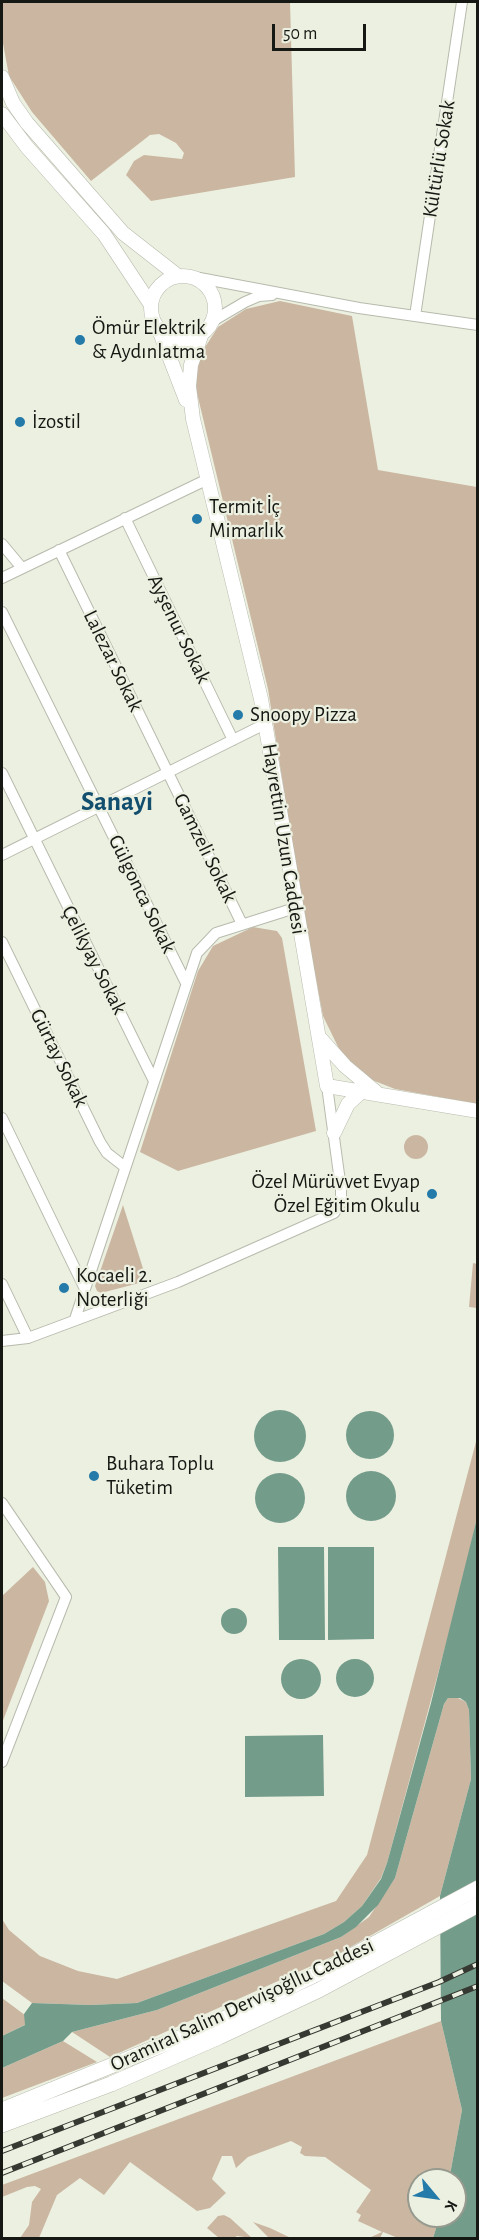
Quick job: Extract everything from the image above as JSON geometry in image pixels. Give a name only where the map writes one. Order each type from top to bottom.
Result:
[{"type":"main road","name":"Oramiral Salim Dervişoğllu Caddesi","points":[[2,2125],[182,2054],[319,1990],[439,1918],[477,1888]]},
{"type":"main road","name":"Oramiral Salim Dervişoğllu Caddesi","points":[[2,2110],[209,2026],[439,1918],[477,1905]]},
{"type":"street","name":"Kültürlü Sokak","points":[[415,316],[462,2]]},
{"type":"street","points":[[2,77],[13,103],[27,123],[123,233],[183,276],[207,286],[215,306],[191,365],[189,386],[193,419]]},
{"type":"street","points":[[2,114],[27,147],[104,234],[151,305],[193,419]]},
{"type":"street","points":[[151,305],[160,286],[183,276],[477,325]]},
{"type":"street","points":[[159,330],[172,338],[182,340],[259,296],[284,293]]},
{"type":"street","name":"Hayrettin Uzun Caddesi","points":[[193,419],[265,724],[327,1086]]},
{"type":"street","points":[[2,578],[208,479]]},
{"type":"street","name":"Ayşenur Sokak","points":[[125,518],[233,740]]},
{"type":"street","points":[[2,544],[22,568]]},
{"type":"street","name":"Lalezar Sokak","points":[[59,550],[167,773]]},
{"type":"street","name":"Gülgonca Sokak","points":[[2,612],[186,984]]},
{"type":"street","points":[[2,855],[265,724]]},
{"type":"street","name":"Çelikyay Sokak","points":[[2,773],[154,1081]]},
{"type":"street","name":"Gamzeli Sokak","points":[[167,773],[242,924]]},
{"type":"street","points":[[75,1319],[186,984],[201,946],[216,933],[295,908]]},
{"type":"street","name":"Gürtay Sokak","points":[[2,942],[100,1142],[107,1153],[125,1167]]},
{"type":"street","points":[[318,1037],[345,1066],[380,1095]]},
{"type":"street","points":[[2,1341],[28,1338],[178,1282],[334,1213],[340,1203],[341,1189],[327,1086],[477,1111]]},
{"type":"street","points":[[334,1133],[348,1104],[361,1092]]},
{"type":"street","points":[[2,1118],[84,1287]]},
{"type":"street","points":[[2,1284],[28,1338]]},
{"type":"street","points":[[2,1503],[66,1597],[2,1762]]},
{"type":"shaded area","points":[[2,2],[290,2],[295,177],[151,201],[126,175],[134,161],[144,155],[182,159],[184,153],[176,143],[159,134],[150,135],[91,181],[32,112],[9,76],[2,38]]},
{"type":"shaded area","points":[[280,301],[352,316],[378,470],[477,487],[477,1104],[395,1089],[372,1080],[342,1055],[323,1016],[302,906],[268,689],[196,389],[196,371],[200,355],[218,327],[246,309]]},
{"type":"shaded area","points":[[253,927],[277,931],[282,938],[316,1131],[178,1171],[140,1152],[198,971],[213,946]]},
{"type":"shaded area","points":[[416,1135],[425,1138],[428,1147],[425,1156],[416,1159],[407,1156],[404,1147],[407,1138]]},
{"type":"shaded area","points":[[123,1205],[147,1281],[101,1293],[95,1286]]},
{"type":"shaded area","points":[[473,1263],[477,1264],[477,1308],[469,1307]]},
{"type":"shaded area","points":[[280,1410],[290,1412],[298,1418],[304,1426],[306,1436],[304,1446],[298,1454],[290,1460],[280,1462],[270,1460],[262,1454],[256,1446],[254,1436],[256,1426],[262,1418],[270,1412]]},
{"type":"shaded area","points":[[365,1411],[375,1411],[387,1418],[394,1430],[394,1440],[387,1452],[375,1459],[365,1459],[350,1448],[346,1440],[346,1430],[357,1415]]},
{"type":"shaded area","points":[[477,1438],[477,1518],[459,1596],[387,1863],[381,1878],[362,1906],[344,1922],[324,1934],[137,2003],[90,2005],[32,2003],[2,1981],[2,1919],[9,1930],[40,1956],[78,1971],[117,1979],[336,1901],[367,1855]]},
{"type":"shaded area","points":[[371,1471],[380,1473],[391,1482],[396,1496],[394,1505],[385,1516],[371,1521],[362,1519],[351,1510],[346,1496],[348,1487],[357,1476]]},
{"type":"shaded area","points":[[280,1473],[298,1480],[305,1498],[298,1516],[280,1523],[262,1516],[255,1498],[262,1480]]},
{"type":"shaded area","points":[[477,1518],[477,2238],[433,2238],[436,2228],[467,2228],[467,2168],[451,2168],[462,2110],[441,2021],[440,1896],[471,1779],[469,1710],[466,1702],[460,1698],[448,1698],[444,1704],[395,1878],[378,1905],[356,1927],[341,1937],[157,2010],[72,2032],[63,2041],[2,2068],[2,2036],[25,2025],[24,2014],[32,2003],[90,2005],[137,2003],[324,1934],[344,1922],[362,1906],[381,1879],[431,1703]]},
{"type":"shaded area","points":[[278,1547],[324,1547],[325,1640],[279,1640]]},
{"type":"shaded area","points":[[328,1547],[374,1547],[374,1639],[328,1640]]},
{"type":"shaded area","points":[[33,1567],[45,1582],[49,1601],[2,1723],[2,1596]]},
{"type":"shaded area","points":[[234,1608],[243,1612],[247,1621],[243,1630],[234,1634],[225,1630],[221,1621],[225,1612]]},
{"type":"shaded area","points":[[301,1659],[315,1665],[321,1679],[315,1693],[301,1699],[287,1693],[281,1679],[287,1665]]},
{"type":"shaded area","points":[[355,1659],[369,1664],[374,1678],[369,1692],[355,1697],[341,1692],[336,1678],[341,1664]]},
{"type":"shaded area","points":[[454,1696],[466,1702],[469,1710],[471,1779],[440,1896],[340,1953],[110,2057],[72,2032],[157,2010],[341,1937],[369,1917],[395,1878],[444,1704],[448,1698]]},
{"type":"shaded area","points":[[323,1735],[324,1796],[245,1797],[245,1736]]},
{"type":"shaded area","points":[[2,1998],[33,2021],[2,2036]]},
{"type":"shaded area","points":[[441,2021],[462,2110],[451,2168],[407,2168],[407,2228],[436,2228],[433,2238],[398,2238],[383,2232],[380,2238],[369,2238],[382,2232],[358,2221],[361,2215],[356,2212],[371,2190],[325,2157],[305,2156],[300,2153],[302,2147],[291,2141],[248,2157],[236,2168],[232,2156],[222,2156],[212,2179],[226,2193],[210,2208],[197,2211],[130,2162],[104,2195],[80,2178],[57,2195],[39,2238],[20,2238],[29,2225],[32,2202],[41,2189],[35,2186],[27,2187],[2,2197],[2,2185]]},
{"type":"shaded area","points":[[63,2041],[97,2062],[2,2098],[2,2068]]},
{"type":"shaded area","points":[[224,2215],[252,2238],[237,2236],[219,2238],[207,2228],[218,2216]]},
{"type":"shaded area","points":[[253,2222],[270,2228],[291,2238],[269,2238]]},
{"type":"railway","points":[[2,2151],[439,1982],[478,1964]]},
{"type":"railway","points":[[2,2173],[478,1986]]},
{"type":"place","name":"Ömür Elektrik & Aydınlatma","points":[[80,340]]},
{"type":"place","name":"İzostil","points":[[20,422]]},
{"type":"place","name":"Termit İç Mimarlık","points":[[197,519]]},
{"type":"place","name":"Snoopy Pizza","points":[[238,715]]},
{"type":"place","name":"Özel Mürüvvet Evyap Özel Eğitim Okulu","points":[[432,1194]]},
{"type":"place","name":"Kocaeli 2. Noterliği","points":[[64,1288]]},
{"type":"place","name":"Buhara Toplu Tüketim","points":[[94,1476]]},
{"type":"district","name":"Sanayi","points":[[117,802]]}]
